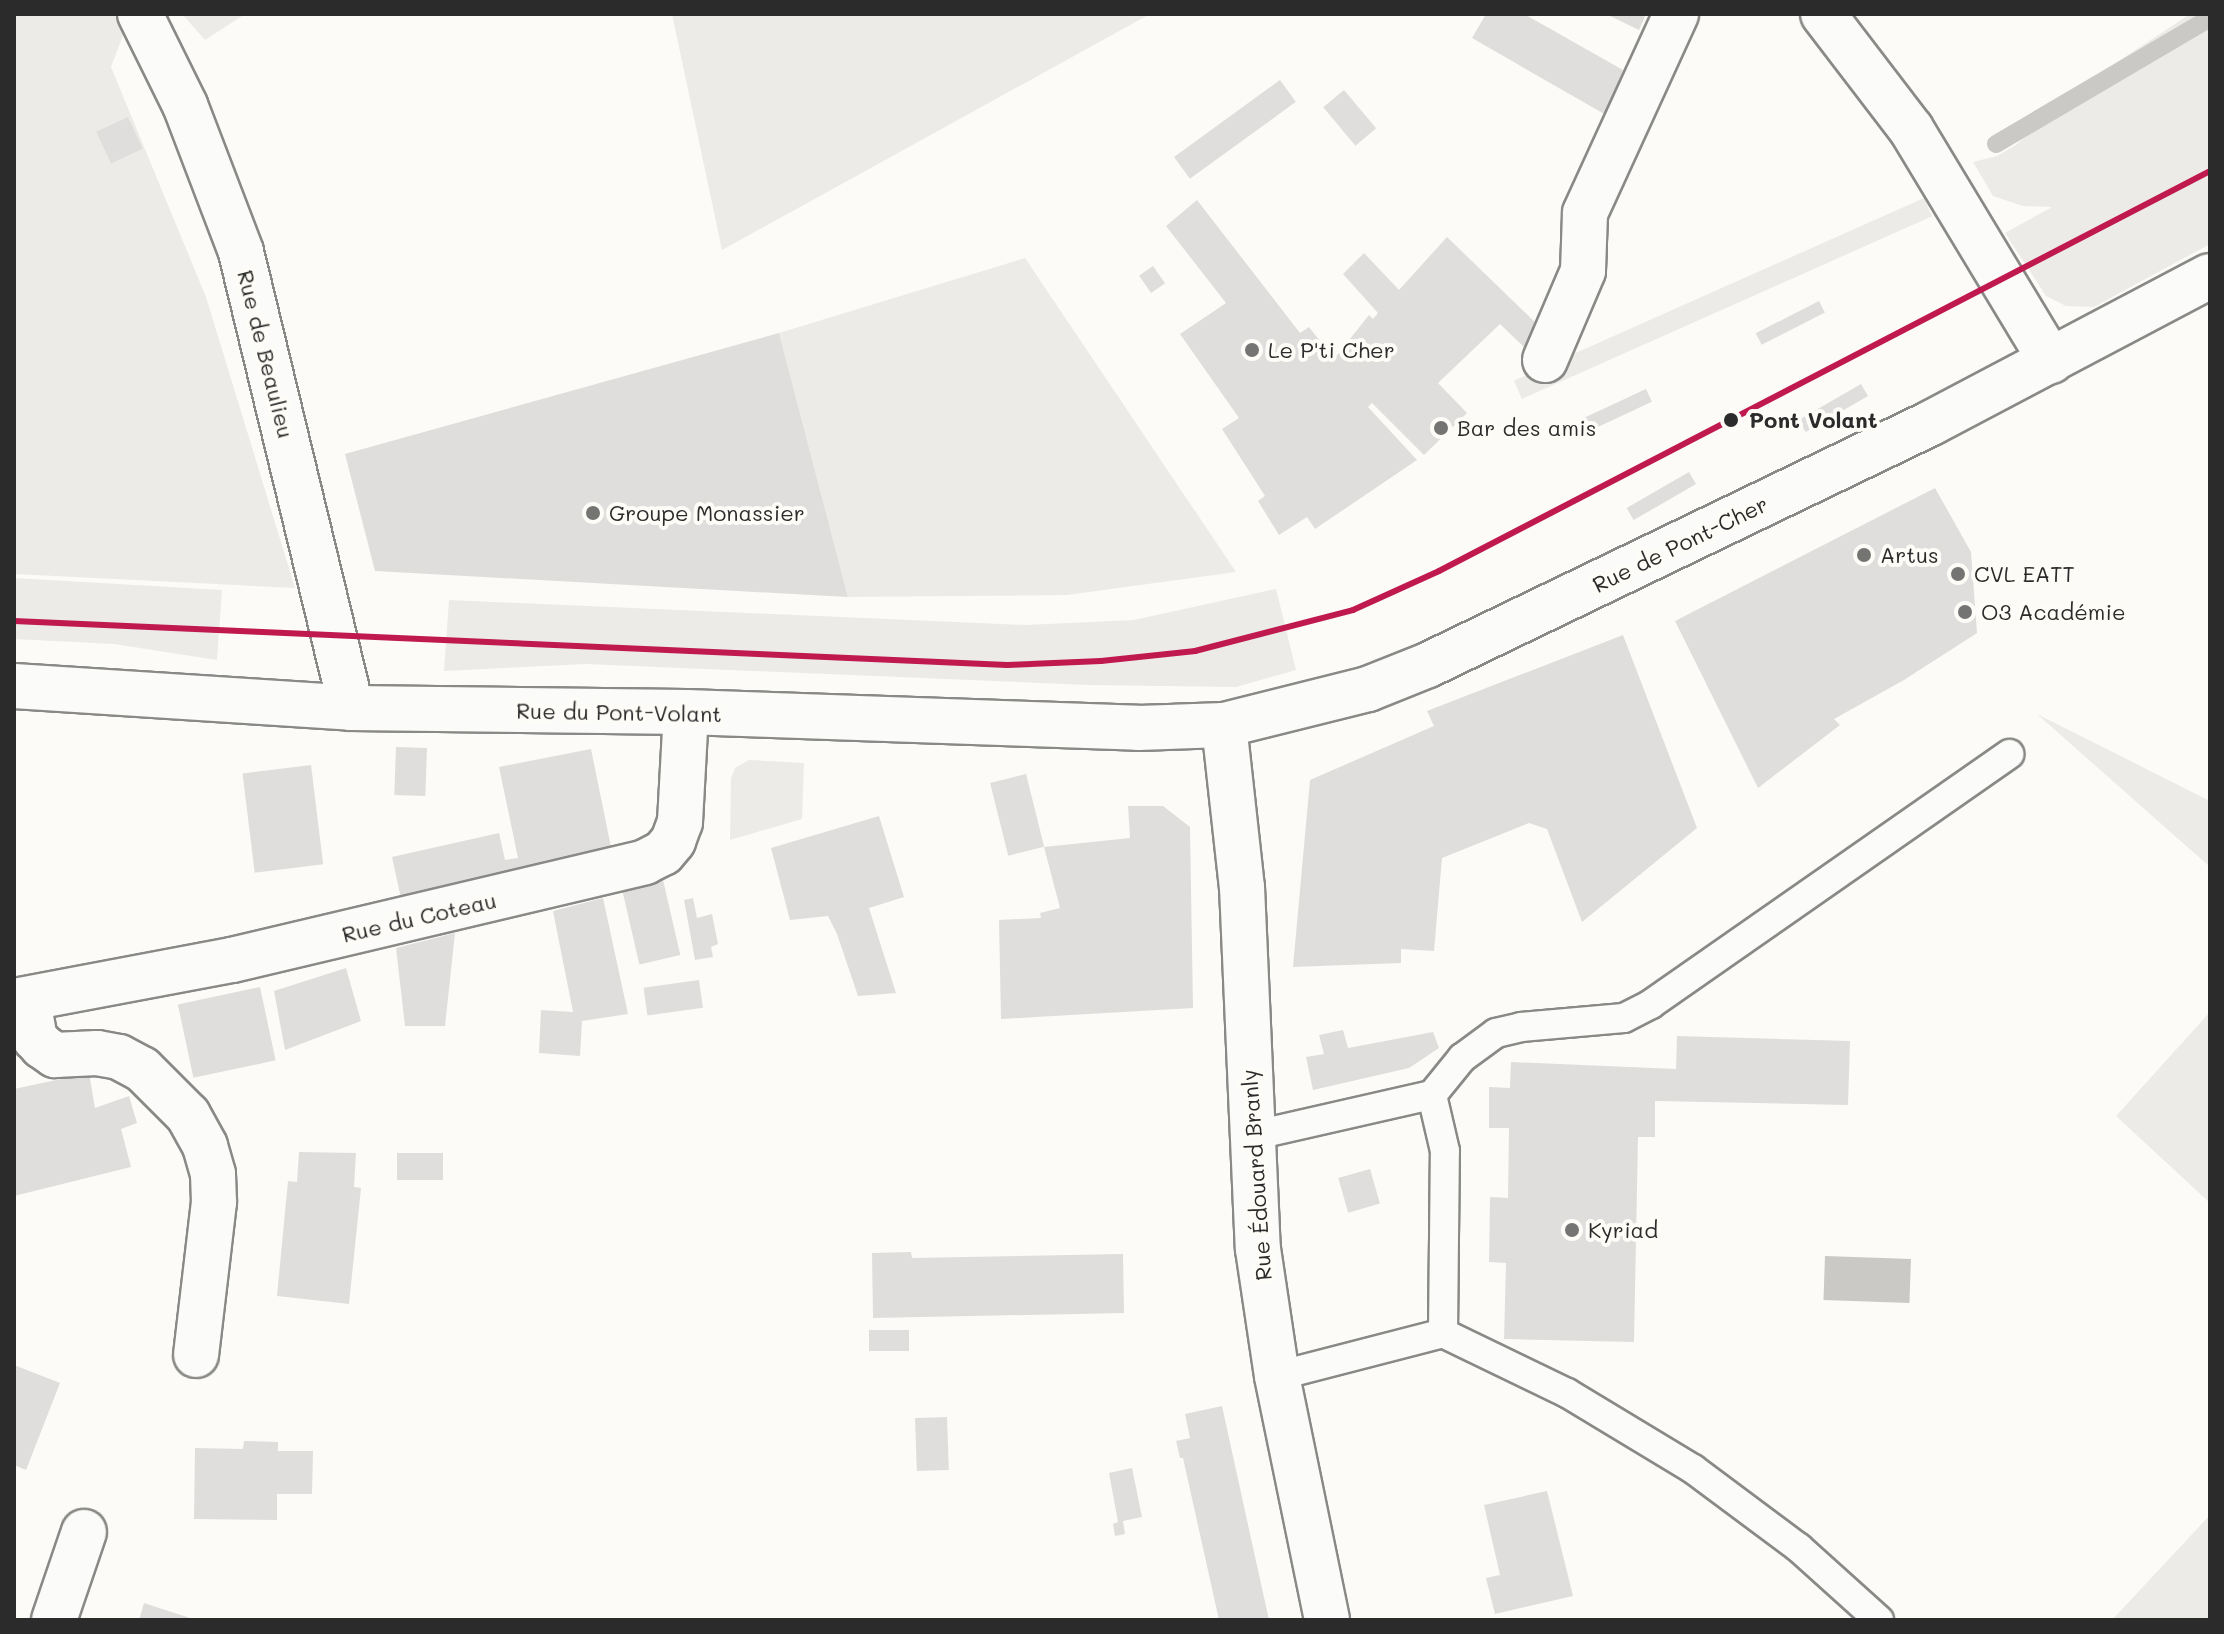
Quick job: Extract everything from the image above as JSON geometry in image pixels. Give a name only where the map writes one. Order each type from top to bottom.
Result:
[{"type":"street","name":"Rue de Beaulieu","points":[[140,14],[179,92],[241,252],[351,708]]},
{"type":"street","points":[[1545,360],[1583,271],[1585,213],[1676,14]]},
{"type":"street","points":[[1823,14],[1911,129],[2051,361]]},
{"type":"street","name":"Rue de Pont-Cher","points":[[1224,725],[1368,689],[1428,665],[1610,579],[2051,361],[2210,276]]},
{"type":"street","name":"Rue du Pont-Volant","points":[[14,686],[351,708],[686,712],[1138,728],[1224,725]]},
{"type":"street","name":"Rue du Coteau","points":[[196,1355],[214,1202],[213,1174],[205,1146],[188,1115],[142,1069],[119,1057],[97,1053],[55,1055],[42,1046],[35,1038],[21,1000],[232,960],[645,862],[663,853],[673,841],[680,822],[686,712]]},
{"type":"street","name":"Rue Édouard Branly","points":[[1224,725],[1242,887],[1258,1249],[1277,1376],[1327,1620]]},
{"type":"street","points":[[54,1620],[84,1532]]},
{"type":"lane","points":[[1251,1136],[1432,1095],[1462,1058],[1496,1033],[1521,1027],[1624,1018],[1651,1004],[2010,754]]},
{"type":"lane","points":[[1432,1095],[1445,1151],[1443,1333]]},
{"type":"lane","points":[[1277,1376],[1443,1333],[1567,1393],[1693,1469],[1799,1548],[1879,1620]]},
{"type":"shaded area","points":[[14,14],[131,14],[111,67],[206,297],[295,588],[14,574]]},
{"type":"shaded area","points":[[182,14],[245,14],[205,40]]},
{"type":"shaded area","points":[[672,14],[1150,14],[722,250]]},
{"type":"shaded area","points":[[2190,14],[2210,14],[2210,244],[2094,307],[2066,306],[2046,296],[2005,233],[2052,207],[2023,206],[1993,196],[1973,162],[1997,156],[2016,145],[2102,72]]},
{"type":"shaded area","points":[[1924,198],[1932,216],[1522,399],[1514,381]]},
{"type":"shaded area","points":[[1025,258],[1236,572],[1067,595],[848,597],[779,333]]},
{"type":"shaded area","points":[[14,578],[222,590],[217,660],[114,644],[14,639]]},
{"type":"shaded area","points":[[1276,589],[1296,670],[1236,687],[1089,685],[586,664],[444,671],[449,600],[1025,625],[1134,620]]},
{"type":"shaded area","points":[[2037,714],[2210,801],[2210,867]]},
{"type":"shaded area","points":[[749,760],[804,763],[802,819],[730,840],[731,778],[735,768]]},
{"type":"shaded area","points":[[2210,1012],[2210,1203],[2116,1116]]},
{"type":"shaded area","points":[[1825,1256],[1911,1259],[1909,1303],[1823,1300]]},
{"type":"shaded area","points":[[2210,1515],[2210,1620],[2112,1620]]},
{"type":"building","points":[[1486,14],[1524,14],[1623,70],[1606,115],[1472,38]]},
{"type":"building","points":[[1606,14],[1646,14],[1639,30]]},
{"type":"building","points":[[1280,80],[1296,102],[1190,179],[1174,157]]},
{"type":"building","points":[[1344,90],[1376,128],[1355,146],[1323,107]]},
{"type":"building","points":[[128,117],[143,149],[111,164],[96,132]]},
{"type":"building","points":[[1197,200],[1300,333],[1309,327],[1334,359],[1369,315],[1373,319],[1378,313],[1343,274],[1364,253],[1399,290],[1447,237],[1538,325],[1525,348],[1500,324],[1438,383],[1467,413],[1424,455],[1372,403],[1368,407],[1417,460],[1315,529],[1307,517],[1279,535],[1258,501],[1265,496],[1222,429],[1239,418],[1180,334],[1226,303],[1166,226]]},
{"type":"building","points":[[1153,266],[1165,283],[1151,293],[1139,276]]},
{"type":"building","points":[[1819,301],[1825,313],[1762,345],[1756,333]]},
{"type":"building","name":"Groupe Monassier","points":[[779,333],[848,597],[375,571],[345,454]]},
{"type":"building","points":[[1861,384],[1868,396],[1806,432],[1799,420]]},
{"type":"building","points":[[1646,389],[1652,402],[1588,432],[1582,419]]},
{"type":"building","points":[[1689,472],[1696,484],[1634,520],[1627,508]]},
{"type":"building","points":[[1935,488],[1971,552],[1977,633],[1904,680],[1834,719],[1840,725],[1758,788],[1675,621]]},
{"type":"building","points":[[1623,635],[1697,828],[1582,922],[1547,829],[1529,823],[1442,858],[1434,951],[1401,949],[1401,963],[1293,967],[1310,780],[1434,726],[1427,711]]},
{"type":"building","points":[[396,747],[427,748],[425,796],[394,795]]},
{"type":"building","points":[[591,749],[612,852],[402,903],[392,857],[499,833],[505,860],[518,858],[499,767]]},
{"type":"building","points":[[311,765],[323,864],[255,873],[243,773]]},
{"type":"building","points":[[1026,774],[1044,847],[1008,856],[990,783]]},
{"type":"building","points":[[1128,806],[1163,806],[1190,827],[1193,1008],[1001,1019],[999,920],[1041,918],[1040,913],[1060,908],[1044,847],[1130,838]]},
{"type":"building","points":[[879,816],[904,897],[869,908],[896,993],[858,996],[828,916],[790,920],[771,848]]},
{"type":"building","points":[[663,880],[680,955],[639,964],[622,889]]},
{"type":"building","points":[[603,898],[628,1014],[582,1021],[580,1056],[539,1053],[541,1010],[573,1012],[553,911]]},
{"type":"building","points":[[693,898],[697,918],[712,914],[718,944],[711,947],[713,957],[695,960],[684,900]]},
{"type":"building","points":[[455,933],[445,1026],[405,1026],[396,948]]},
{"type":"building","points":[[346,968],[361,1021],[285,1050],[274,991]]},
{"type":"building","points":[[699,980],[703,1008],[647,1016],[644,988]]},
{"type":"building","points":[[260,987],[276,1060],[193,1078],[178,1004]]},
{"type":"building","points":[[1343,1030],[1348,1048],[1433,1032],[1439,1048],[1409,1068],[1313,1090],[1306,1057],[1324,1054],[1319,1035]]},
{"type":"building","name":"Kyriad","points":[[1677,1036],[1850,1041],[1848,1105],[1655,1101],[1655,1137],[1638,1137],[1634,1342],[1504,1339],[1506,1263],[1489,1262],[1490,1197],[1508,1198],[1509,1128],[1489,1128],[1489,1087],[1510,1088],[1511,1062],[1676,1069]]},
{"type":"building","points":[[89,1073],[95,1108],[129,1096],[137,1123],[121,1129],[131,1167],[14,1196],[14,1089]]},
{"type":"building","points":[[299,1152],[356,1153],[354,1187],[361,1188],[349,1304],[277,1296],[288,1181],[297,1182]]},
{"type":"building","points":[[397,1153],[443,1153],[443,1180],[397,1180]]},
{"type":"building","points":[[1370,1169],[1380,1204],[1348,1213],[1338,1178]]},
{"type":"building","points":[[911,1252],[912,1258],[1123,1254],[1124,1313],[873,1318],[872,1253]]},
{"type":"building","points":[[869,1330],[909,1330],[909,1351],[869,1351]]},
{"type":"building","points":[[14,1365],[60,1383],[26,1470],[14,1465]]},
{"type":"building","points":[[1222,1406],[1269,1620],[1219,1620],[1183,1458],[1180,1458],[1176,1441],[1190,1438],[1185,1414]]},
{"type":"building","points":[[947,1417],[949,1470],[917,1471],[915,1418]]},
{"type":"building","points":[[244,1441],[278,1442],[278,1451],[313,1451],[312,1494],[277,1494],[277,1520],[194,1519],[195,1448],[243,1449]]},
{"type":"building","points":[[1132,1468],[1142,1517],[1123,1521],[1125,1534],[1115,1536],[1113,1524],[1118,1522],[1109,1473]]},
{"type":"building","points":[[1547,1491],[1573,1596],[1495,1614],[1486,1578],[1500,1575],[1484,1505]]},
{"type":"building","points":[[144,1603],[193,1619],[193,1620],[139,1620]]},
{"type":"waterway","points":[[1996,144],[2210,18]]},
{"type":"transit line","points":[[14,621],[1007,665],[1101,661],[1195,651],[1353,610],[1439,571],[2210,171]]},
{"type":"place","name":"Le P'ti Cher","points":[[1252,350]]},
{"type":"place","name":"Pont Volant","points":[[1731,420]]},
{"type":"place","name":"Bar des amis","points":[[1441,428]]},
{"type":"place","name":"Groupe Monassier","points":[[593,513]]},
{"type":"place","name":"Artus","points":[[1864,555]]},
{"type":"place","name":"CVL EATT","points":[[1958,574]]},
{"type":"place","name":"O3 Académie","points":[[1965,612]]},
{"type":"place","name":"Kyriad","points":[[1572,1230]]}]
